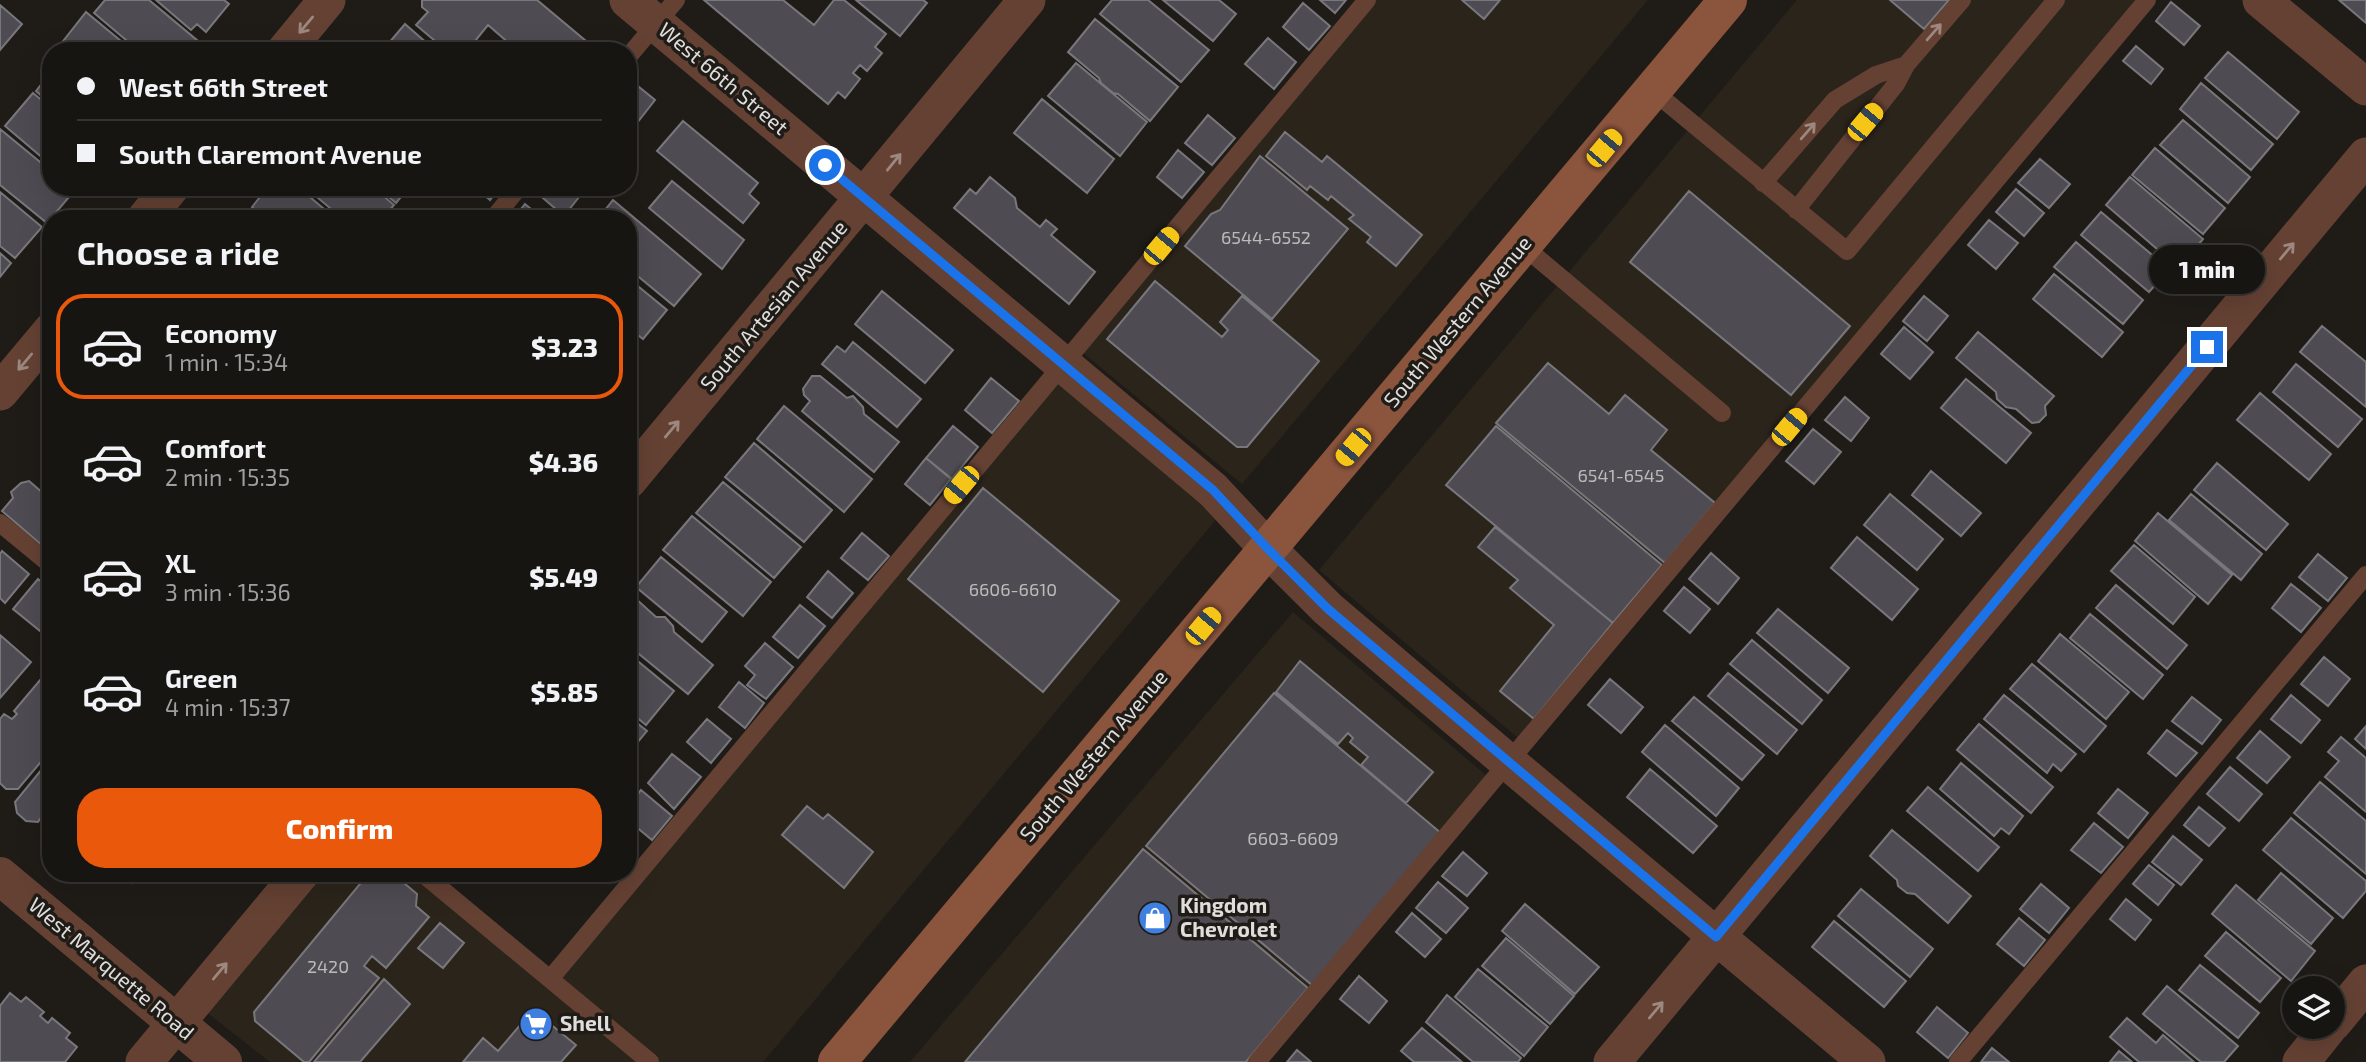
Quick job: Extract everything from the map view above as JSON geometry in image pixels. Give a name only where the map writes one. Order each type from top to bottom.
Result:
[{"type":"main road","name":"South Western Avenue","points":[[837,1062],[1728,0]]},
{"type":"street","points":[[292,42],[327,0]]},
{"type":"street","name":"West 66th Street","points":[[628,0],[666,12],[864,198],[1213,490],[1328,609],[1867,1062]]},
{"type":"street","name":"South Artesian Avenue","points":[[637,470],[1027,0]]},
{"type":"street","points":[[2261,0],[2366,87]]},
{"type":"street","points":[[1612,1062],[2366,156]]},
{"type":"street","points":[[152,210],[164,196]]},
{"type":"street","points":[[0,392],[42,342]]},
{"type":"street","name":"West Marquette Road","points":[[0,876],[223,1062]]},
{"type":"street","points":[[144,1062],[294,882]]},
{"type":"street","points":[[2345,1008],[2366,983]]},
{"type":"street","points":[[2301,1062],[2320,1039]]},
{"type":"lane","points":[[637,874],[1367,0]]},
{"type":"lane","points":[[1796,210],[1896,84],[1906,65],[1962,0]]},
{"type":"lane","points":[[1652,90],[1847,251],[2056,0]]},
{"type":"lane","points":[[1257,1062],[2147,0]]},
{"type":"lane","points":[[637,46],[666,12]]},
{"type":"lane","points":[[1763,183],[1835,100],[1875,75],[1906,65]]},
{"type":"lane","points":[[501,210],[512,196]]},
{"type":"lane","points":[[1522,245],[1722,413]]},
{"type":"lane","points":[[0,523],[42,558]]},
{"type":"lane","points":[[1958,1062],[2366,575]]},
{"type":"lane","points":[[433,882],[650,1062]]},
{"type":"lane","points":[[550,979],[631,882]]},
{"type":"shaded area","points":[[1367,0],[1648,0],[1242,484],[1076,347]]},
{"type":"shaded area","points":[[1797,0],[2147,0],[1524,743],[1319,570]]},
{"type":"shaded area","points":[[1051,377],[1218,517],[763,1062],[270,1062],[205,1011],[312,882],[433,882],[550,979],[631,882],[637,882],[637,874]]},
{"type":"shaded area","points":[[1293,612],[1493,781],[1257,1062],[910,1062]]},
{"type":"building","points":[[105,0],[149,0],[198,41],[128,42],[94,13]]},
{"type":"building","points":[[156,0],[224,0],[229,4],[206,32],[197,24],[191,30]]},
{"type":"building","points":[[422,0],[537,0],[587,42],[508,42],[488,25],[474,42],[436,42],[416,25],[428,12],[422,7]]},
{"type":"building","points":[[704,0],[783,0],[814,25],[834,0],[844,0],[886,34],[875,47],[882,53],[867,71],[860,65],[853,73],[860,79],[845,98],[838,92],[828,104]]},
{"type":"building","points":[[856,0],[923,0],[927,3],[900,36]]},
{"type":"building","points":[[1112,0],[1148,0],[1209,50],[1181,82],[1100,14]]},
{"type":"building","points":[[1163,0],[1219,0],[1236,14],[1213,41]]},
{"type":"building","points":[[1320,0],[1346,0],[1335,13]]},
{"type":"building","points":[[1462,0],[1500,0],[1484,19]]},
{"type":"building","points":[[1890,0],[1949,0],[1924,29]]},
{"type":"building","points":[[2339,0],[2366,0],[2366,23]]},
{"type":"building","points":[[2171,2],[2200,26],[2184,45],[2156,21]]},
{"type":"building","points":[[1303,3],[1330,26],[1309,50],[1283,27]]},
{"type":"building","points":[[0,5],[22,24],[0,50]]},
{"type":"building","points":[[86,12],[122,42],[62,42]]},
{"type":"building","points":[[1095,19],[1178,87],[1150,121],[1101,83],[1099,78],[1068,52]]},
{"type":"building","points":[[405,24],[426,42],[390,42]]},
{"type":"building","points":[[1268,38],[1296,62],[1274,89],[1245,64]]},
{"type":"building","points":[[2136,46],[2163,69],[2151,84],[2123,61]]},
{"type":"building","points":[[2228,52],[2299,112],[2277,139],[2205,78]]},
{"type":"building","points":[[1076,63],[1147,122],[1120,156],[1048,96]]},
{"type":"building","points":[[42,83],[42,96],[36,91]]},
{"type":"building","points":[[2201,83],[2273,144],[2251,170],[2180,109]]},
{"type":"building","points":[[637,85],[655,100],[637,123]]},
{"type":"building","points":[[33,93],[42,100],[42,157],[5,126]]},
{"type":"building","points":[[1042,99],[1114,159],[1087,193],[1014,133]]},
{"type":"building","points":[[1208,115],[1235,138],[1212,165],[1185,143]]},
{"type":"building","points":[[2183,120],[2250,177],[2228,203],[2160,145]]},
{"type":"building","points":[[683,121],[758,183],[749,194],[759,203],[743,223],[657,151]]},
{"type":"building","points":[[0,129],[42,164],[42,196],[70,196],[58,210],[42,210],[42,219],[0,185]]},
{"type":"building","points":[[1285,132],[1322,162],[1327,156],[1422,235],[1396,266],[1367,242],[1371,237],[1349,219],[1354,215],[1331,196],[1328,200],[1310,186],[1307,190],[1266,156]]},
{"type":"building","points":[[2155,148],[2225,208],[2203,234],[2132,175]]},
{"type":"building","points":[[1178,150],[1204,172],[1182,198],[1157,177]]},
{"type":"building","points":[[1260,156],[1348,229],[1272,319],[1185,246],[1211,214],[1220,210]]},
{"type":"building","points":[[2040,159],[2070,184],[2049,208],[2018,183]]},
{"type":"building","points":[[990,177],[1015,198],[1017,208],[1040,227],[1046,220],[1057,229],[1051,235],[1095,272],[1069,304],[954,208],[970,189],[976,194]]},
{"type":"building","points":[[2130,177],[2203,239],[2179,268],[2106,205]]},
{"type":"building","points":[[672,181],[744,240],[722,269],[649,208]]},
{"type":"building","points":[[2016,189],[2044,213],[2024,236],[1996,212]]},
{"type":"building","points":[[1689,191],[1850,326],[1791,395],[1630,262]]},
{"type":"building","points":[[0,192],[42,227],[15,258],[0,246]]},
{"type":"building","points":[[261,196],[309,196],[325,210],[256,210],[252,207]]},
{"type":"building","points":[[316,196],[384,196],[394,205],[390,210],[332,210]]},
{"type":"building","points":[[388,196],[402,196],[396,203]]},
{"type":"building","points":[[541,196],[580,196],[569,210],[557,210]]},
{"type":"building","points":[[613,200],[625,210],[605,210]]},
{"type":"building","points":[[525,204],[532,210],[520,210]]},
{"type":"building","points":[[2101,212],[2169,269],[2149,292],[2081,235]]},
{"type":"building","points":[[637,220],[701,274],[674,306],[637,275]]},
{"type":"building","points":[[1989,220],[2018,243],[1996,269],[1968,245]]},
{"type":"building","points":[[2076,242],[2143,300],[2123,324],[2054,267]]},
{"type":"building","points":[[0,253],[11,263],[0,277]]},
{"type":"building","points":[[2054,274],[2123,332],[2102,357],[2033,299]]},
{"type":"building","points":[[1155,281],[1222,337],[1228,330],[1220,322],[1242,296],[1319,361],[1247,447],[1237,447],[1107,339]]},
{"type":"building","points":[[637,285],[667,310],[643,339],[637,334]]},
{"type":"building","points":[[882,291],[953,350],[925,383],[855,324]]},
{"type":"building","points":[[1924,296],[1948,316],[1927,341],[1903,321]]},
{"type":"building","points":[[2322,326],[2366,362],[2366,407],[2300,352]]},
{"type":"building","points":[[1904,327],[1933,352],[1910,379],[1881,354]]},
{"type":"building","points":[[1978,332],[2054,396],[2045,406],[2046,415],[2039,422],[2032,423],[2016,409],[2006,407],[1997,399],[1996,392],[1956,358]]},
{"type":"building","points":[[853,342],[921,399],[897,427],[822,364],[837,346],[845,352]]},
{"type":"building","points":[[1548,363],[1609,414],[1625,395],[1667,430],[1651,450],[1715,503],[1665,563],[1496,423]]},
{"type":"building","points":[[2296,364],[2362,419],[2338,447],[2273,392]]},
{"type":"building","points":[[812,376],[820,376],[847,398],[853,396],[863,407],[864,414],[899,442],[874,472],[802,411],[810,401],[804,395],[803,389]]},
{"type":"building","points":[[991,378],[1019,401],[992,433],[965,410]]},
{"type":"building","points":[[1966,379],[2031,433],[2006,463],[1941,408]]},
{"type":"building","points":[[2260,393],[2331,454],[2309,480],[2237,420]]},
{"type":"building","points":[[1845,397],[1869,418],[1851,441],[1825,420]]},
{"type":"building","points":[[784,406],[872,479],[844,512],[757,439]]},
{"type":"building","points":[[953,426],[978,447],[952,479],[926,458]]},
{"type":"building","points":[[1496,426],[1662,565],[1613,623],[1446,485]]},
{"type":"building","points":[[1813,429],[1841,452],[1814,484],[1786,461]]},
{"type":"building","points":[[754,443],[832,510],[804,542],[725,477]]},
{"type":"building","points":[[926,458],[951,479],[930,505],[905,484]]},
{"type":"building","points":[[2217,463],[2288,524],[2266,550],[2194,490]]},
{"type":"building","points":[[1931,471],[1981,513],[1961,536],[1912,495]]},
{"type":"building","points":[[29,481],[42,492],[42,545],[2,511],[13,498],[11,492],[21,483]]},
{"type":"building","points":[[723,482],[801,547],[774,578],[696,513]]},
{"type":"building","points":[[983,488],[1119,601],[1043,692],[908,579]]},
{"type":"building","points":[[1890,494],[1943,539],[1917,570],[1864,525]]},
{"type":"building","points":[[2191,494],[2262,554],[2241,580],[2169,520]]},
{"type":"building","points":[[2158,513],[2232,575],[2208,604],[2135,541]]},
{"type":"building","points":[[692,516],[771,582],[743,616],[663,550]]},
{"type":"building","points":[[1495,527],[1613,623],[1534,719],[1500,691],[1554,625],[1510,588],[1518,580],[1478,547]]},
{"type":"building","points":[[862,533],[889,556],[868,580],[841,558]]},
{"type":"building","points":[[1857,537],[1918,589],[1892,620],[1831,568]]},
{"type":"building","points":[[2134,545],[2195,597],[2173,624],[2111,571]]},
{"type":"building","points":[[2,551],[29,574],[5,603],[0,598]]},
{"type":"building","points":[[1711,553],[1739,578],[1718,604],[1689,579]]},
{"type":"building","points":[[2318,554],[2347,578],[2328,601],[2299,577]]},
{"type":"building","points":[[661,557],[727,612],[702,642],[637,586]]},
{"type":"building","points":[[828,571],[853,593],[832,618],[807,597]]},
{"type":"building","points":[[38,579],[42,582],[42,633],[13,609]]},
{"type":"building","points":[[2291,584],[2321,608],[2301,632],[2272,608]]},
{"type":"building","points":[[2116,585],[2187,645],[2167,669],[2096,608]]},
{"type":"building","points":[[1684,587],[1710,609],[1690,633],[1664,611]]},
{"type":"building","points":[[637,600],[656,617],[665,617],[673,626],[674,632],[713,665],[688,694],[637,652]]},
{"type":"building","points":[[800,605],[825,626],[798,658],[773,637]]},
{"type":"building","points":[[1778,609],[1849,668],[1828,693],[1757,633]]},
{"type":"building","points":[[2090,614],[2163,675],[2143,699],[2070,638]]},
{"type":"building","points":[[2060,634],[2129,692],[2106,719],[2038,661]]},
{"type":"building","points":[[0,635],[31,662],[0,698]]},
{"type":"building","points":[[1752,640],[1822,700],[1802,724],[1730,664]]},
{"type":"building","points":[[765,643],[793,667],[766,699],[747,685],[755,675],[745,666]]},
{"type":"building","points":[[2324,657],[2350,679],[2328,706],[2301,684]]},
{"type":"building","points":[[637,660],[674,691],[646,725],[637,718]]},
{"type":"building","points":[[1300,661],[1433,772],[1406,803],[1361,765],[1368,757],[1350,742],[1353,738],[1348,733],[1338,744],[1276,692]]},
{"type":"building","points":[[2032,664],[2106,726],[2084,752],[2010,689]]},
{"type":"building","points":[[1728,673],[1797,730],[1777,754],[1708,696]]},
{"type":"building","points":[[41,679],[42,760],[18,789],[6,789],[0,783],[0,719],[4,714],[12,719],[17,714],[14,711]]},
{"type":"building","points":[[1610,679],[1643,707],[1621,733],[1588,705]]},
{"type":"building","points":[[739,682],[764,703],[745,728],[719,707]]},
{"type":"building","points":[[1274,693],[1441,833],[1313,986],[1146,846]]},
{"type":"building","points":[[2004,695],[2076,754],[2061,771],[2053,764],[2047,773],[1984,719]]},
{"type":"building","points":[[2291,695],[2320,720],[2301,743],[2271,719]]},
{"type":"building","points":[[1694,697],[1764,755],[1742,780],[1672,721]]},
{"type":"building","points":[[2192,697],[2221,720],[2202,744],[2172,721]]},
{"type":"building","points":[[707,719],[731,739],[711,763],[687,742]]},
{"type":"building","points":[[637,723],[647,731],[637,743]]},
{"type":"building","points":[[1979,724],[2053,787],[2031,813],[1957,750]]},
{"type":"building","points":[[1665,725],[1739,788],[1716,816],[1642,752]]},
{"type":"building","points":[[2366,726],[2366,749],[2355,739]]},
{"type":"building","points":[[2167,730],[2197,753],[2176,776],[2148,753]]},
{"type":"building","points":[[2260,731],[2290,757],[2267,783],[2237,758]]},
{"type":"building","points":[[2341,737],[2366,758],[2366,812],[2325,777],[2339,761],[2328,752]]},
{"type":"building","points":[[672,754],[701,777],[674,809],[648,783]]},
{"type":"building","points":[[1961,763],[2023,816],[2009,834],[2001,828],[1994,836],[1940,789]]},
{"type":"building","points":[[2230,767],[2262,794],[2239,821],[2207,794]]},
{"type":"building","points":[[42,769],[42,816],[38,822],[26,821],[17,813],[15,802]]},
{"type":"building","points":[[1650,769],[1717,826],[1693,853],[1627,797]]},
{"type":"building","points":[[2320,782],[2366,821],[2366,874],[2294,813]]},
{"type":"building","points":[[1928,787],[1999,847],[1978,871],[1907,811]]},
{"type":"building","points":[[2118,789],[2148,813],[2128,838],[2098,813]]},
{"type":"building","points":[[641,790],[672,816],[652,840],[637,828],[637,795]]},
{"type":"building","points":[[807,806],[823,819],[828,814],[873,852],[844,888],[782,835]]},
{"type":"building","points":[[2199,807],[2225,828],[2209,846],[2184,825]]},
{"type":"building","points":[[2291,818],[2366,881],[2366,891],[2343,918],[2263,850]]},
{"type":"building","points":[[2094,823],[2123,847],[2101,873],[2071,850]]},
{"type":"building","points":[[1892,830],[1971,896],[1948,923],[1915,894],[1907,893],[1898,886],[1897,880],[1870,856]]},
{"type":"building","points":[[2173,836],[2202,860],[2181,885],[2152,862]]},
{"type":"building","name":"Kingdom Chevrolet","points":[[1143,849],[1308,988],[1246,1062],[965,1062]]},
{"type":"building","points":[[1463,852],[1487,873],[1467,896],[1442,876]]},
{"type":"building","points":[[2149,865],[2174,885],[2158,905],[2133,884]]},
{"type":"building","points":[[2281,873],[2333,918],[2311,944],[2258,900]]},
{"type":"building","points":[[362,882],[403,882],[417,894],[416,906],[429,917],[386,968],[372,956],[364,966],[379,978],[309,1062],[304,1062],[255,1021],[254,1012]]},
{"type":"building","points":[[1438,882],[1468,908],[1446,933],[1416,908]]},
{"type":"building","points":[[2041,884],[2069,908],[2049,933],[2020,909]]},
{"type":"building","points":[[2236,885],[2315,951],[2295,976],[2285,976],[2212,914]]},
{"type":"building","points":[[1861,889],[1933,949],[1910,977],[1838,916]]},
{"type":"building","points":[[2126,899],[2151,920],[2135,940],[2110,919]]},
{"type":"building","points":[[1525,904],[1599,967],[1575,994],[1502,931]]},
{"type":"building","points":[[1412,913],[1441,939],[1425,957],[1396,932]]},
{"type":"building","points":[[2019,918],[2045,940],[2024,966],[1997,944]]},
{"type":"building","points":[[1834,921],[1906,981],[1884,1007],[1812,947]]},
{"type":"building","points":[[440,923],[464,943],[443,968],[418,948]]},
{"type":"building","points":[[2226,932],[2281,978],[2260,1002],[2205,956]]},
{"type":"building","points":[[1506,938],[1574,996],[1550,1024],[1482,966]]},
{"type":"building","points":[[2200,965],[2259,1013],[2238,1038],[2179,990]]},
{"type":"building","points":[[1478,969],[1548,1027],[1524,1056],[1455,997]]},
{"type":"building","points":[[1359,976],[1387,1001],[1369,1023],[1340,999]]},
{"type":"building","points":[[384,979],[410,1004],[360,1062],[314,1062]]},
{"type":"building","points":[[2167,986],[2238,1046],[2224,1062],[2201,1062],[2143,1014]]},
{"type":"building","points":[[10,993],[21,1002],[26,997],[44,1012],[40,1016],[48,1023],[52,1018],[70,1033],[66,1038],[77,1047],[65,1062],[0,1062],[0,1006]]},
{"type":"building","points":[[1447,995],[1521,1058],[1518,1062],[1473,1062],[1426,1022]]},
{"type":"building","points":[[1937,1007],[1968,1033],[1948,1058],[1917,1032]]},
{"type":"building","name":"Shell","points":[[533,1010],[576,1045],[561,1062],[463,1062],[483,1038],[498,1051]]},
{"type":"building","points":[[2127,1018],[2156,1043],[2163,1035],[2194,1062],[2139,1062],[2110,1037]]},
{"type":"building","points":[[1422,1028],[1462,1062],[1414,1062],[1401,1051]]},
{"type":"building","points":[[1992,1048],[2009,1062],[1981,1062]]},
{"type":"building","points":[[1297,1050],[1311,1062],[1287,1062]]},
{"type":"building","points":[[2119,1051],[2132,1062],[2110,1062]]},
{"type":"place","name":"Kingdom Chevrolet","points":[[1155,918]]},
{"type":"place","name":"Shell","points":[[536,1024]]},
{"type":"route","points":[[825,165],[1213,490],[1328,609],[1716,937],[2207,347]]}]
